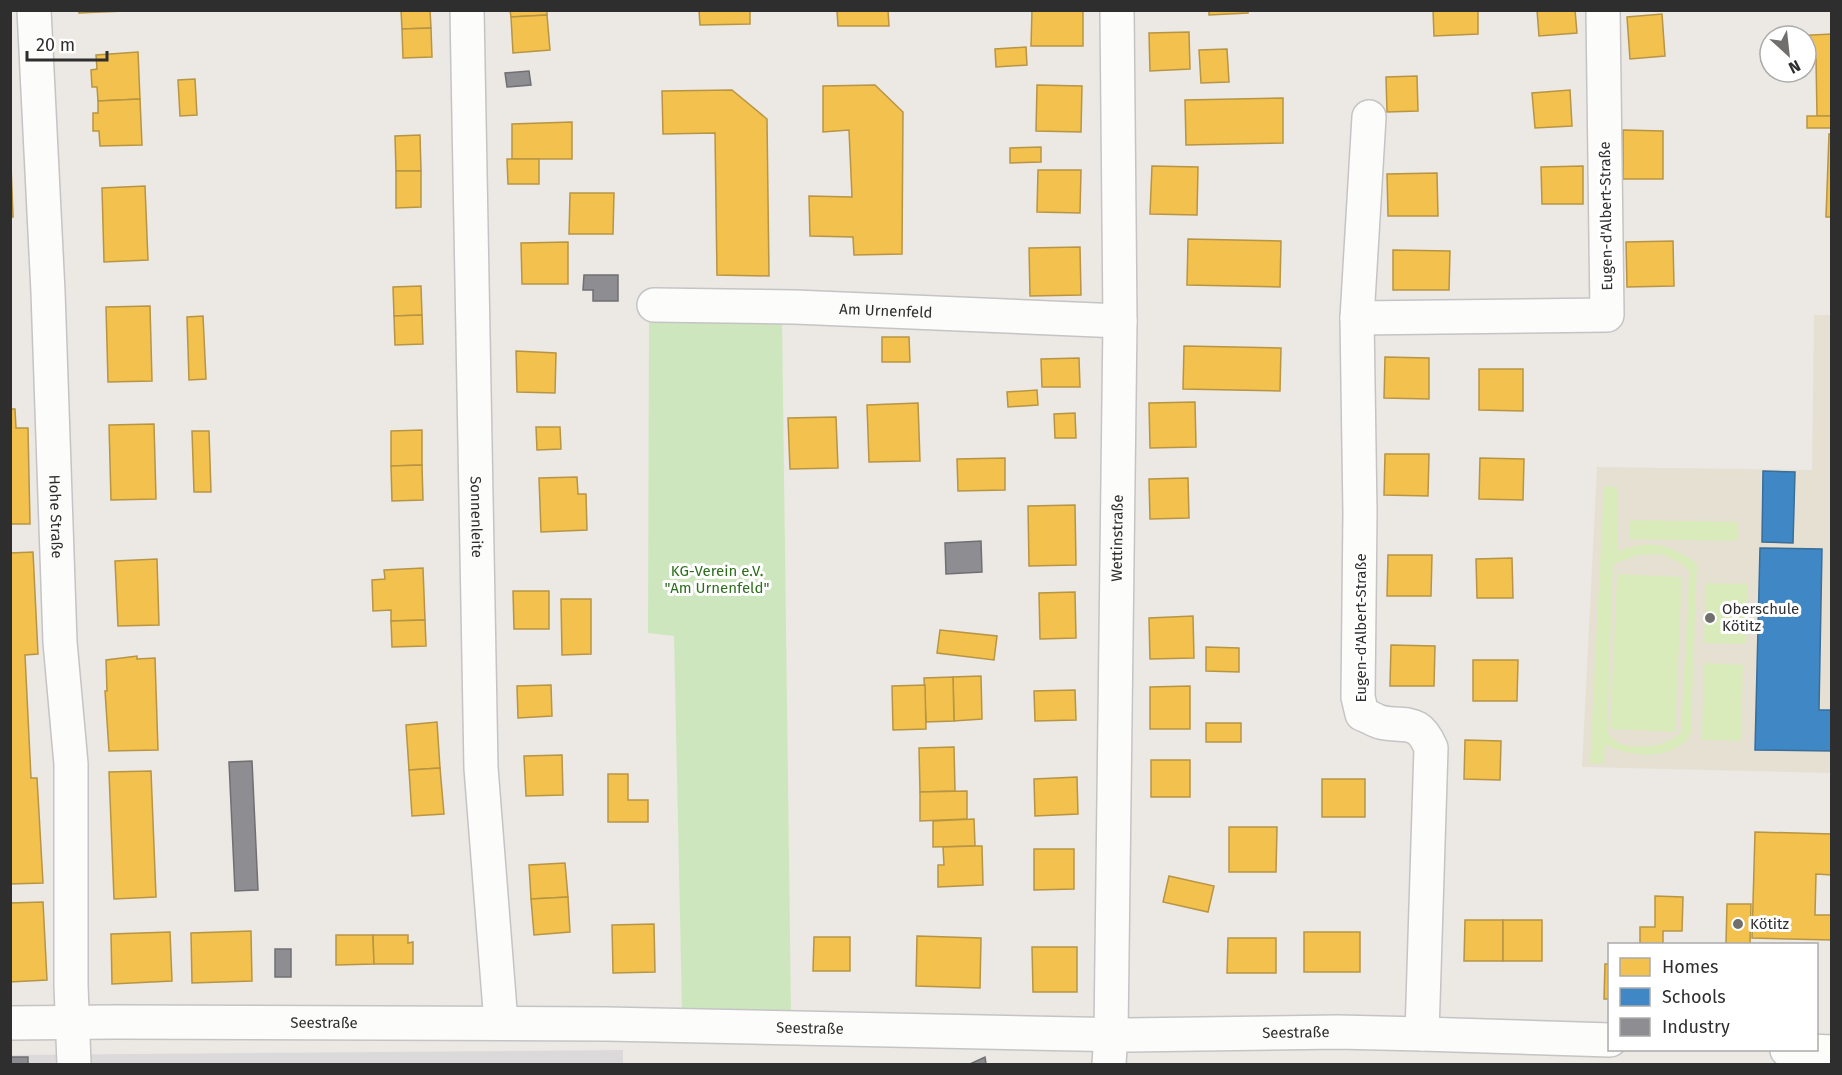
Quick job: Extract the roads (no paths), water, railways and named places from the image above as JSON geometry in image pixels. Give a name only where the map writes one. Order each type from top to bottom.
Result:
[{"type":"street","name":"Hohe Straße","points":[[34,10],[48,292],[60,642],[71,764],[74,1065]]},
{"type":"street","name":"Sonnenleite","points":[[468,10],[481,768],[501,1023]]},
{"type":"street","name":"Wettinstraße","points":[[1110,1049],[1120,321],[1117,10]]},
{"type":"street","name":"Eugen-d'Albert-Straße","points":[[1357,318],[1607,315],[1603,10]]},
{"type":"street","name":"Eugen-d'Albert-Straße","points":[[1369,117],[1357,318],[1360,513],[1358,697],[1362,714],[1379,722],[1412,725],[1425,733],[1431,748],[1422,1034]]},
{"type":"street","name":"Am Urnenfeld","points":[[654,305],[795,307],[1120,321]]},
{"type":"street","name":"Seestraße","points":[[10,1023],[501,1023],[1110,1049],[1338,1032],[1608,1040]]},
{"type":"street","points":[[1810,1051],[1832,1052]]},
{"type":"place","name":"Oberschule Kötitz","points":[[1710,618]]},
{"type":"place","name":"Kötitz","points":[[1738,924]]},
{"type":"park label","name":"KG-Verein e.V. \"Am Urnenfeld\"","points":[[717,580]]}]
